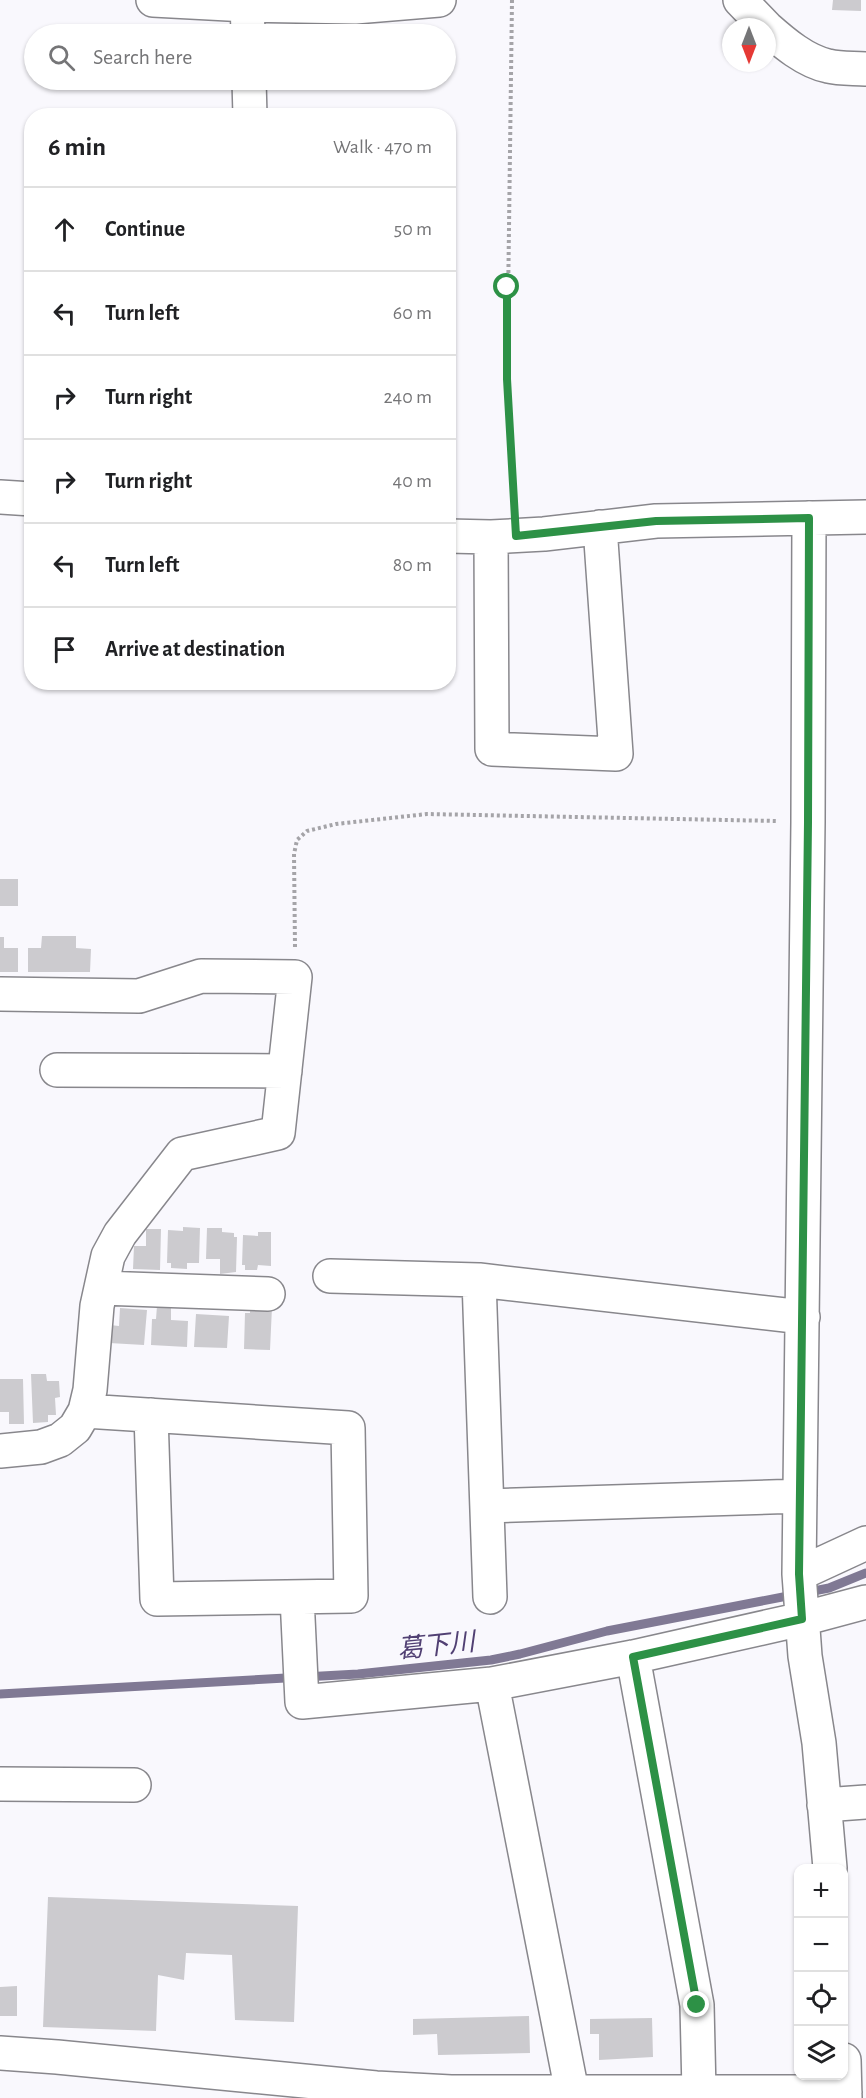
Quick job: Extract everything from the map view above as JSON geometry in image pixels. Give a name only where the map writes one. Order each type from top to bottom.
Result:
[{"type":"street","points":[[153,0],[247,13],[355,8],[440,0]]},
{"type":"street","points":[[740,0],[757,18]]},
{"type":"street","points":[[776,36],[812,60],[827,66],[866,69]]},
{"type":"street","points":[[249,90],[250,108]]},
{"type":"street","points":[[0,497],[24,498]]},
{"type":"street","points":[[456,536],[504,536],[666,520],[866,517]]},
{"type":"street","points":[[809,518],[808,822],[799,1574],[805,1656],[819,1743],[830,1864]]},
{"type":"street","points":[[504,536],[492,749],[616,754],[600,527]]},
{"type":"street","points":[[0,994],[139,996],[201,976],[295,976],[278,1133],[183,1154],[120,1234],[108,1256],[97,1306],[90,1390],[85,1411],[75,1428],[60,1440],[41,1447],[0,1451]]},
{"type":"street","points":[[57,1070],[285,1071]]},
{"type":"street","points":[[330,1276],[479,1280],[803,1317]]},
{"type":"street","points":[[479,1280],[490,1597]]},
{"type":"street","points":[[101,1288],[268,1294]]},
{"type":"street","points":[[85,1411],[152,1415],[348,1428],[351,1596],[157,1599],[152,1415]]},
{"type":"street","points":[[487,1506],[800,1496]]},
{"type":"street","points":[[799,1574],[866,1543]]},
{"type":"street","points":[[297,1597],[302,1702],[492,1684],[633,1657],[802,1619],[866,1602]]},
{"type":"street","points":[[633,1657],[697,2005],[699,2092]]},
{"type":"street","points":[[492,1684],[572,2092]]},
{"type":"street","points":[[0,1784],[134,1785]]},
{"type":"street","points":[[824,1805],[866,1802]]},
{"type":"street","points":[[0,2053],[376,2088],[451,2092],[699,2092],[845,2095],[844,2080]]},
{"type":"path","points":[[504,536],[512,0]]},
{"type":"path","points":[[295,976],[294,854],[297,840],[307,831],[336,824],[427,814],[808,822]]},
{"type":"building","points":[[833,0],[861,0],[861,11],[832,10]]},
{"type":"building","points":[[0,879],[18,879],[18,906],[0,906]]},
{"type":"building","points":[[42,936],[76,936],[76,948],[91,949],[90,972],[28,972],[28,948],[41,948]]},
{"type":"building","points":[[0,937],[4,937],[4,948],[18,948],[18,972],[0,972]]},
{"type":"building","points":[[183,1227],[200,1228],[199,1263],[187,1263],[187,1269],[171,1268],[171,1263],[167,1263],[168,1230],[183,1231]]},
{"type":"building","points":[[207,1228],[222,1228],[222,1232],[234,1233],[234,1237],[237,1237],[236,1272],[220,1274],[220,1259],[206,1259]]},
{"type":"building","points":[[146,1229],[161,1229],[160,1270],[133,1269],[134,1246],[146,1246]]},
{"type":"building","points":[[258,1232],[271,1232],[271,1266],[258,1265],[257,1270],[245,1270],[245,1265],[242,1265],[243,1235],[258,1236]]},
{"type":"building","points":[[157,1306],[171,1307],[171,1320],[188,1321],[187,1347],[151,1345],[152,1319],[156,1319]]},
{"type":"building","points":[[250,1306],[272,1307],[270,1350],[244,1349],[245,1313],[250,1313]]},
{"type":"building","points":[[120,1308],[147,1310],[144,1345],[109,1343],[110,1325],[119,1326]]},
{"type":"building","points":[[196,1314],[229,1316],[227,1348],[194,1347]]},
{"type":"building","points":[[31,1374],[46,1374],[47,1381],[59,1381],[60,1397],[55,1398],[56,1415],[48,1415],[48,1422],[33,1423]]},
{"type":"building","points":[[0,1379],[23,1379],[24,1424],[9,1424],[9,1412],[0,1412]]},
{"type":"building","points":[[48,1897],[298,1906],[294,2022],[235,2020],[232,1955],[186,1953],[184,1980],[158,1975],[156,2031],[43,2027]]},
{"type":"building","points":[[17,1986],[17,2016],[0,2016],[0,1987]]},
{"type":"building","points":[[529,2016],[530,2053],[438,2055],[437,2034],[413,2035],[413,2019]]},
{"type":"building","points":[[652,2018],[653,2057],[599,2060],[599,2034],[590,2034],[590,2019]]},
{"type":"waterway","name":"葛下川","points":[[0,1694],[358,1674],[491,1660],[607,1631],[829,1588],[866,1573]]},
{"type":"route","points":[[507,287],[510,464],[516,536],[656,521],[809,518],[808,822],[799,1574],[802,1619],[633,1657],[697,2005]]}]
